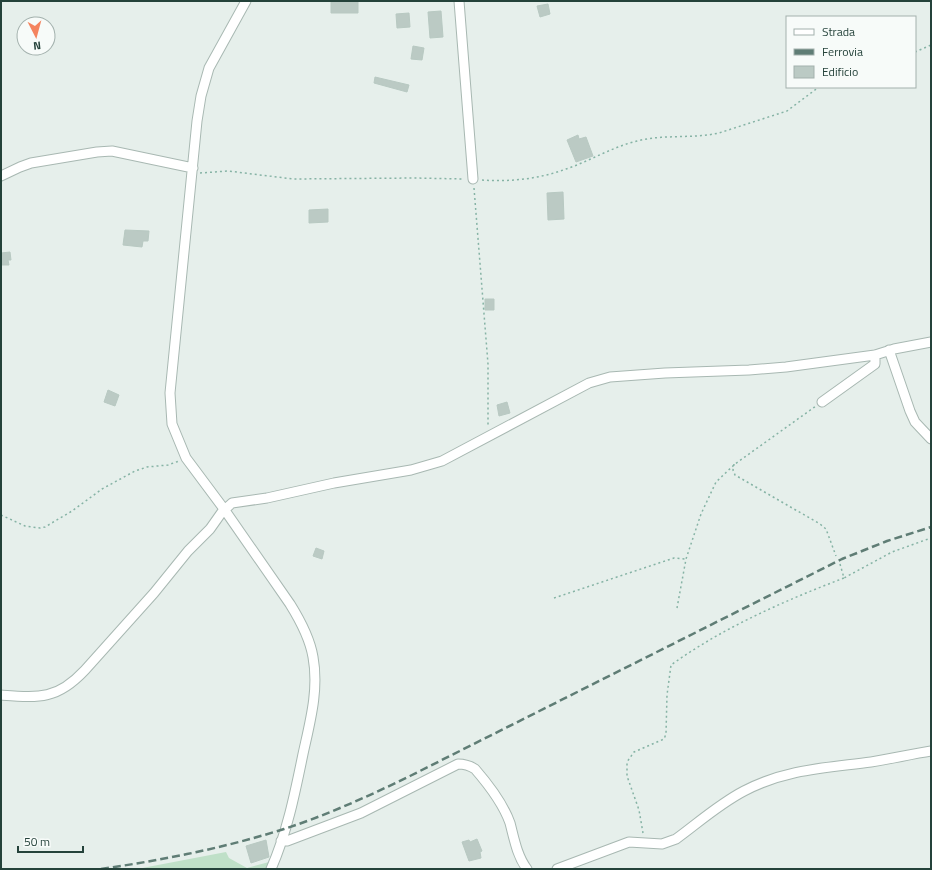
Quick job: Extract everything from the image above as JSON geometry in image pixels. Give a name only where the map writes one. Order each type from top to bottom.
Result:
[{"type":"street","points":[[246,1],[212,60],[206,76],[197,121],[170,393],[172,424],[186,458],[224,509],[299,618],[313,657],[316,686],[313,705],[299,773],[282,841],[271,869]]},
{"type":"street","points":[[459,1],[473,179]]},
{"type":"street","points":[[1,176],[20,167],[38,162],[112,151],[192,169]]},
{"type":"street","points":[[1,695],[29,698],[41,697],[72,682],[85,670],[154,593],[188,551],[210,529],[224,509],[232,503],[267,498],[334,483],[396,473],[449,458],[589,383],[602,378],[665,373],[749,370],[875,355],[889,350],[931,342]]},
{"type":"street","points":[[889,350],[915,422],[931,439]]},
{"type":"street","points":[[822,402],[875,364],[875,355]]},
{"type":"street","points":[[557,869],[621,844],[641,842],[662,844],[676,839],[733,798],[753,787],[777,777],[814,768],[871,762],[931,751]]},
{"type":"street","points":[[282,841],[287,841],[361,813],[458,764],[463,764],[475,768],[504,810],[519,854],[526,869]]},
{"type":"path","points":[[916,52],[931,45]]},
{"type":"path","points":[[192,169],[200,173],[228,171],[293,179],[415,178],[510,181],[546,175],[567,169],[627,143],[640,140],[719,133],[787,111],[818,88]]},
{"type":"path","points":[[473,179],[488,364],[488,437]]},
{"type":"path","points":[[677,608],[686,559],[701,514],[712,489],[720,478],[735,464],[822,402]]},
{"type":"path","points":[[1,514],[25,526],[40,528],[53,523],[102,489],[142,468],[168,465],[186,458]]},
{"type":"path","points":[[735,464],[733,470],[735,475],[820,524],[826,530],[836,556]]},
{"type":"path","points":[[641,842],[643,833],[642,821],[627,776],[627,762],[634,752],[664,739],[666,734],[667,695],[672,665],[697,647],[754,617],[799,595],[844,578],[892,552],[931,538]]},
{"type":"path","points":[[554,598],[674,558],[686,559]]},
{"type":"path","points":[[840,564],[844,578]]},
{"type":"green space","points":[[226,852],[229,858],[247,868],[273,861],[267,869],[137,869]]},
{"type":"building","points":[[331,1],[358,1],[358,13],[331,13]]},
{"type":"building","points":[[548,4],[550,14],[540,17],[537,6]]},
{"type":"building","points":[[441,11],[443,37],[430,38],[428,12]]},
{"type":"building","points":[[409,13],[410,27],[397,28],[396,14]]},
{"type":"building","points":[[413,46],[424,48],[422,60],[411,59]]},
{"type":"building","points":[[375,77],[409,85],[407,92],[374,83]]},
{"type":"building","points":[[578,135],[579,139],[586,137],[593,156],[576,162],[567,140]]},
{"type":"building","points":[[563,192],[564,219],[548,220],[547,193]]},
{"type":"building","points":[[328,209],[328,222],[309,223],[309,210]]},
{"type":"building","points":[[125,230],[149,231],[148,241],[143,241],[142,247],[123,245]]},
{"type":"building","points":[[10,252],[11,260],[8,260],[9,265],[1,265],[1,253]]},
{"type":"building","points":[[485,299],[494,299],[494,310],[485,310]]},
{"type":"building","points":[[108,390],[119,395],[115,406],[104,402]]},
{"type":"building","points":[[507,402],[510,413],[499,416],[497,405]]},
{"type":"building","points":[[316,548],[324,551],[322,559],[313,556]]},
{"type":"building","points":[[477,839],[482,851],[480,852],[481,858],[469,861],[462,842],[469,840],[470,842]]},
{"type":"building","points":[[266,840],[269,857],[251,863],[246,846]]},
{"type":"railway","points":[[101,869],[147,862],[216,848],[300,824],[332,811],[410,776],[842,559],[887,541],[931,527]]}]
